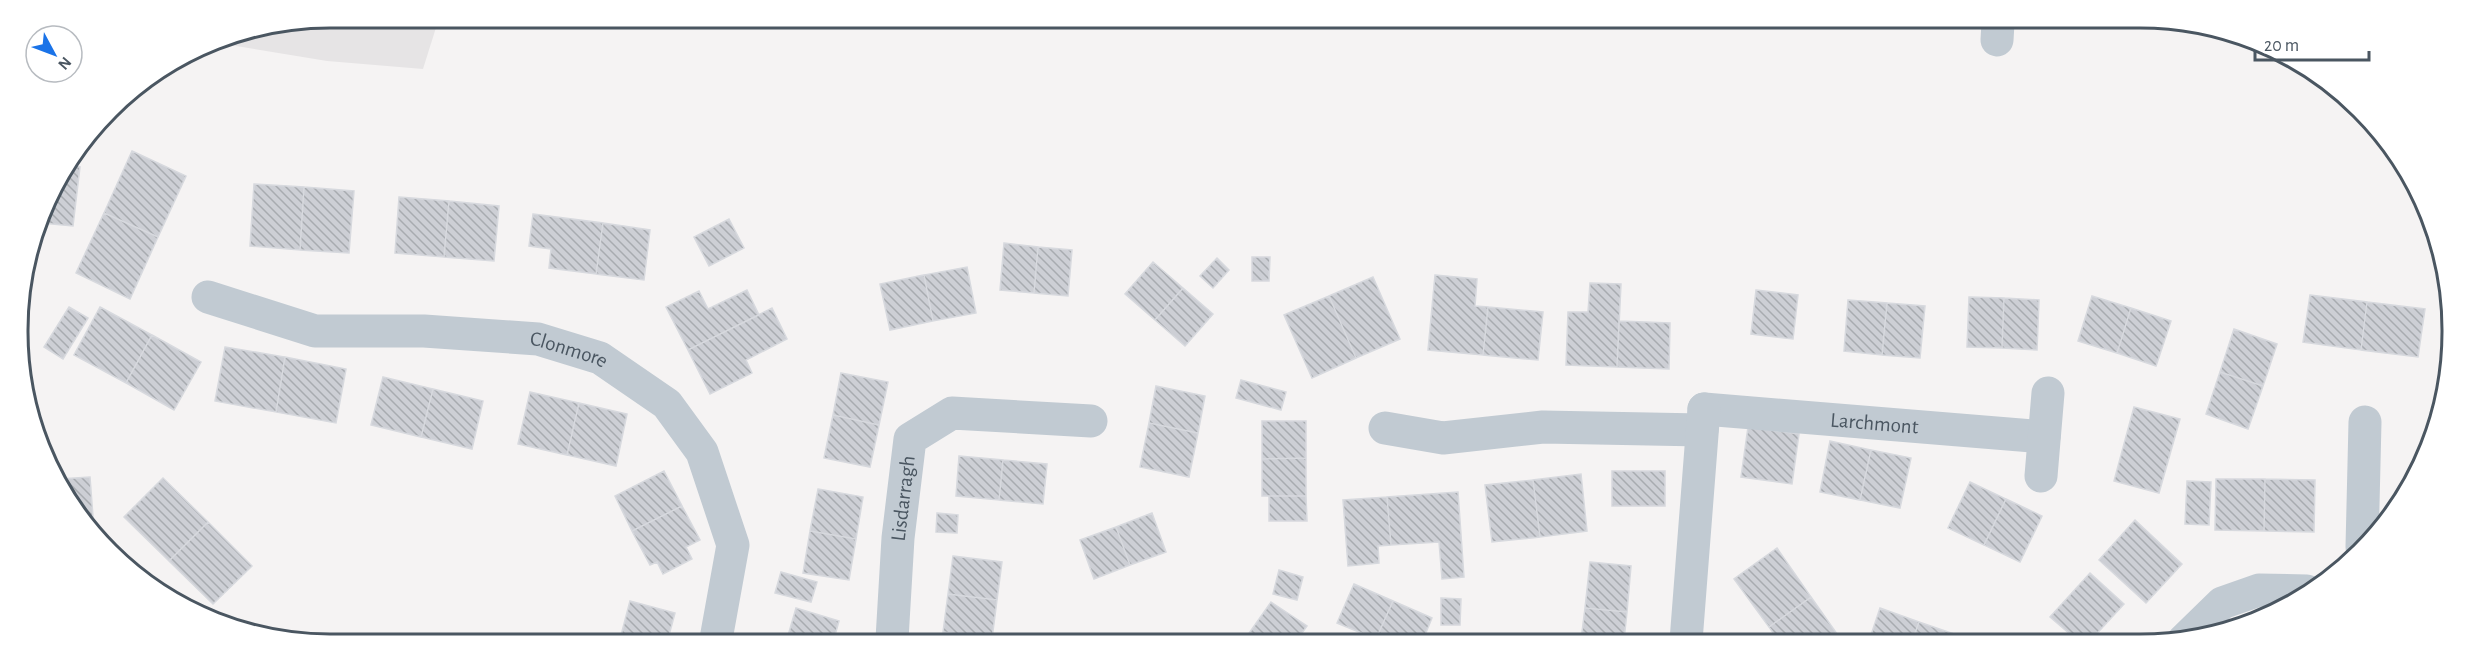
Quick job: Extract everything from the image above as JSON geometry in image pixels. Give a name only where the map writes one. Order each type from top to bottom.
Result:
[{"type":"street","name":"Clonmore","points":[[207,297],[315,331],[424,331],[538,339],[600,358],[668,404],[702,452],[733,545],[717,634]]},
{"type":"street","points":[[2041,476],[2048,393]]},
{"type":"street","points":[[1686,634],[1704,409]]},
{"type":"street","name":"Larchmont","points":[[1385,428],[1443,438],[1704,409],[2044,437]]},
{"type":"street","name":"Lisdarragh","points":[[892,634],[898,538],[910,439],[952,413],[1091,421]]},
{"type":"street","points":[[2362,535],[2365,422]]},
{"type":"street","points":[[2196,628],[2222,603],[2259,590],[2295,591]]},
{"type":"shaded area","points":[[436,28],[423,69],[327,61],[233,45],[272,34],[311,29]]},
{"type":"building","points":[[132,151],[186,176],[158,237],[104,213]]},
{"type":"building","points":[[77,167],[80,167],[73,226],[49,224]]},
{"type":"building","points":[[254,184],[304,187],[300,250],[250,246]]},
{"type":"building","points":[[304,187],[354,191],[349,253],[300,250]]},
{"type":"building","points":[[399,197],[449,201],[444,257],[395,253]]},
{"type":"building","points":[[449,201],[499,206],[494,261],[444,257]]},
{"type":"building","points":[[104,213],[158,237],[130,299],[76,273]]},
{"type":"building","points":[[533,214],[603,223],[596,274],[549,268],[551,249],[529,246]]},
{"type":"building","points":[[729,219],[744,248],[709,266],[694,237]]},
{"type":"building","points":[[603,223],[650,230],[644,280],[596,274]]},
{"type":"building","points":[[1004,243],[1038,247],[1034,293],[1000,290]]},
{"type":"building","points":[[1038,247],[1072,250],[1068,296],[1034,293]]},
{"type":"building","points":[[1252,257],[1270,257],[1269,281],[1252,281]]},
{"type":"building","points":[[1217,258],[1229,270],[1213,288],[1200,276]]},
{"type":"building","points":[[1153,262],[1183,288],[1155,320],[1125,294]]},
{"type":"building","points":[[967,267],[976,313],[933,321],[924,275]]},
{"type":"building","points":[[924,275],[933,321],[890,330],[880,284]]},
{"type":"building","points":[[1435,275],[1477,279],[1475,306],[1488,307],[1483,355],[1428,350]]},
{"type":"building","points":[[1373,277],[1400,339],[1356,358],[1329,296]]},
{"type":"building","points":[[1590,283],[1621,284],[1617,367],[1566,365],[1568,312],[1588,312]]},
{"type":"building","points":[[1183,288],[1213,314],[1185,346],[1155,320]]},
{"type":"building","points":[[747,290],[759,315],[688,350],[666,307],[699,291],[708,309]]},
{"type":"building","points":[[1756,290],[1798,295],[1793,339],[1751,334]]},
{"type":"building","points":[[2310,295],[2367,302],[2361,350],[2303,342]]},
{"type":"building","points":[[1329,296],[1356,358],[1312,378],[1284,315]]},
{"type":"building","points":[[2092,296],[2131,308],[2117,353],[2078,341]]},
{"type":"building","points":[[1969,297],[2004,298],[2002,348],[1967,347]]},
{"type":"building","points":[[2004,298],[2039,300],[2037,350],[2002,348]]},
{"type":"building","points":[[1848,300],[1887,303],[1882,355],[1844,351]]},
{"type":"building","points":[[2367,302],[2425,309],[2418,357],[2361,350]]},
{"type":"building","points":[[1887,303],[1925,306],[1920,358],[1882,355]]},
{"type":"building","points":[[69,307],[88,318],[63,359],[44,347]]},
{"type":"building","points":[[100,307],[152,335],[126,383],[74,355]]},
{"type":"building","points":[[1488,307],[1543,312],[1538,360],[1483,355]]},
{"type":"building","points":[[772,308],[787,339],[746,360],[752,373],[710,394],[688,350]]},
{"type":"building","points":[[2131,308],[2171,321],[2156,366],[2117,353]]},
{"type":"building","points":[[1619,321],[1670,323],[1669,369],[1617,367]]},
{"type":"building","points":[[2234,329],[2277,344],[2263,386],[2220,372]]},
{"type":"building","points":[[152,335],[201,362],[174,410],[126,383]]},
{"type":"building","points":[[225,347],[285,357],[276,412],[215,401]]},
{"type":"building","points":[[285,357],[346,369],[336,423],[276,412]]},
{"type":"building","points":[[2220,372],[2263,386],[2248,429],[2206,414]]},
{"type":"building","points":[[841,373],[888,382],[879,425],[833,415]]},
{"type":"building","points":[[383,377],[433,389],[421,437],[371,425]]},
{"type":"building","points":[[1241,380],[1286,392],[1281,410],[1236,398]]},
{"type":"building","points":[[1156,386],[1205,396],[1198,433],[1149,423]]},
{"type":"building","points":[[433,389],[483,401],[472,449],[421,437]]},
{"type":"building","points":[[530,392],[579,403],[567,455],[518,444]]},
{"type":"building","points":[[579,403],[627,414],[616,466],[567,455]]},
{"type":"building","points":[[2134,407],[2180,419],[2159,493],[2114,481]]},
{"type":"building","points":[[833,415],[879,425],[870,467],[824,458]]},
{"type":"building","points":[[1262,421],[1306,421],[1306,458],[1262,459]]},
{"type":"building","points":[[1149,423],[1198,433],[1189,477],[1140,467]]},
{"type":"building","points":[[1748,427],[1799,434],[1792,484],[1741,477]]},
{"type":"building","points":[[1830,441],[1871,450],[1860,500],[1820,492]]},
{"type":"building","points":[[1871,450],[1911,458],[1900,508],[1860,500]]},
{"type":"building","points":[[959,456],[1003,460],[999,500],[956,496]]},
{"type":"building","points":[[1306,458],[1306,496],[1262,496],[1262,459]]},
{"type":"building","points":[[1003,460],[1047,464],[1043,504],[999,500]]},
{"type":"building","points":[[664,471],[682,506],[632,531],[615,496]]},
{"type":"building","points":[[1612,471],[1665,471],[1665,506],[1612,506]]},
{"type":"building","points":[[1581,474],[1587,531],[1540,537],[1533,480]]},
{"type":"building","points":[[90,477],[93,517],[79,499],[67,479]]},
{"type":"building","points":[[163,478],[208,522],[169,561],[124,517]]},
{"type":"building","points":[[2216,479],[2265,479],[2264,531],[2215,530]]},
{"type":"building","points":[[2265,479],[2315,480],[2314,532],[2264,531]]},
{"type":"building","points":[[1533,480],[1540,537],[1492,542],[1485,485]]},
{"type":"building","points":[[2187,481],[2211,482],[2209,525],[2185,524]]},
{"type":"building","points":[[1970,482],[2006,499],[1984,545],[1948,528]]},
{"type":"building","points":[[818,489],[863,497],[856,539],[810,531]]},
{"type":"building","points":[[1458,492],[1464,577],[1442,579],[1439,542],[1391,545],[1387,497]]},
{"type":"building","points":[[1269,496],[1306,496],[1307,521],[1269,521]]},
{"type":"building","points":[[1387,497],[1391,545],[1378,546],[1379,563],[1348,566],[1343,500]]},
{"type":"building","points":[[2006,499],[2042,516],[2020,562],[1984,545]]},
{"type":"building","points":[[682,506],[700,540],[686,547],[692,559],[663,574],[657,562],[650,565],[632,531]]},
{"type":"building","points":[[937,513],[958,515],[957,533],[936,532]]},
{"type":"building","points":[[1152,513],[1166,552],[1130,565],[1116,527]]},
{"type":"building","points":[[2135,520],[2182,564],[2146,603],[2099,560]]},
{"type":"building","points":[[208,522],[252,566],[213,604],[169,561]]},
{"type":"building","points":[[1116,527],[1130,565],[1094,579],[1080,540]]},
{"type":"building","points":[[810,531],[856,539],[849,580],[803,573]]},
{"type":"building","points":[[1777,548],[1811,597],[1769,627],[1734,579]]},
{"type":"building","points":[[953,556],[1002,562],[997,600],[948,594]]},
{"type":"building","points":[[1590,562],[1631,566],[1627,612],[1585,608]]},
{"type":"building","points":[[1279,570],[1303,577],[1297,600],[1273,594]]},
{"type":"building","points":[[781,572],[817,582],[811,602],[775,593]]},
{"type":"building","points":[[2090,573],[2124,604],[2096,634],[2070,634],[2050,617]]},
{"type":"building","points":[[1354,584],[1393,601],[1378,634],[1364,634],[1337,623]]},
{"type":"building","points":[[948,594],[997,600],[993,634],[943,632]]},
{"type":"building","points":[[1811,597],[1837,634],[1774,634],[1769,627]]},
{"type":"building","points":[[1441,598],[1461,599],[1460,625],[1441,625]]},
{"type":"building","points":[[630,601],[675,613],[669,634],[621,634]]},
{"type":"building","points":[[1393,601],[1432,618],[1425,634],[1378,634]]},
{"type":"building","points":[[1271,602],[1307,626],[1301,634],[1248,634]]},
{"type":"building","points":[[796,608],[839,621],[835,634],[788,634]]},
{"type":"building","points":[[1585,608],[1627,612],[1625,634],[1582,634]]},
{"type":"building","points":[[1880,608],[1919,622],[1915,634],[1871,634]]},
{"type":"building","points":[[1919,622],[1954,634],[1915,634]]}]
